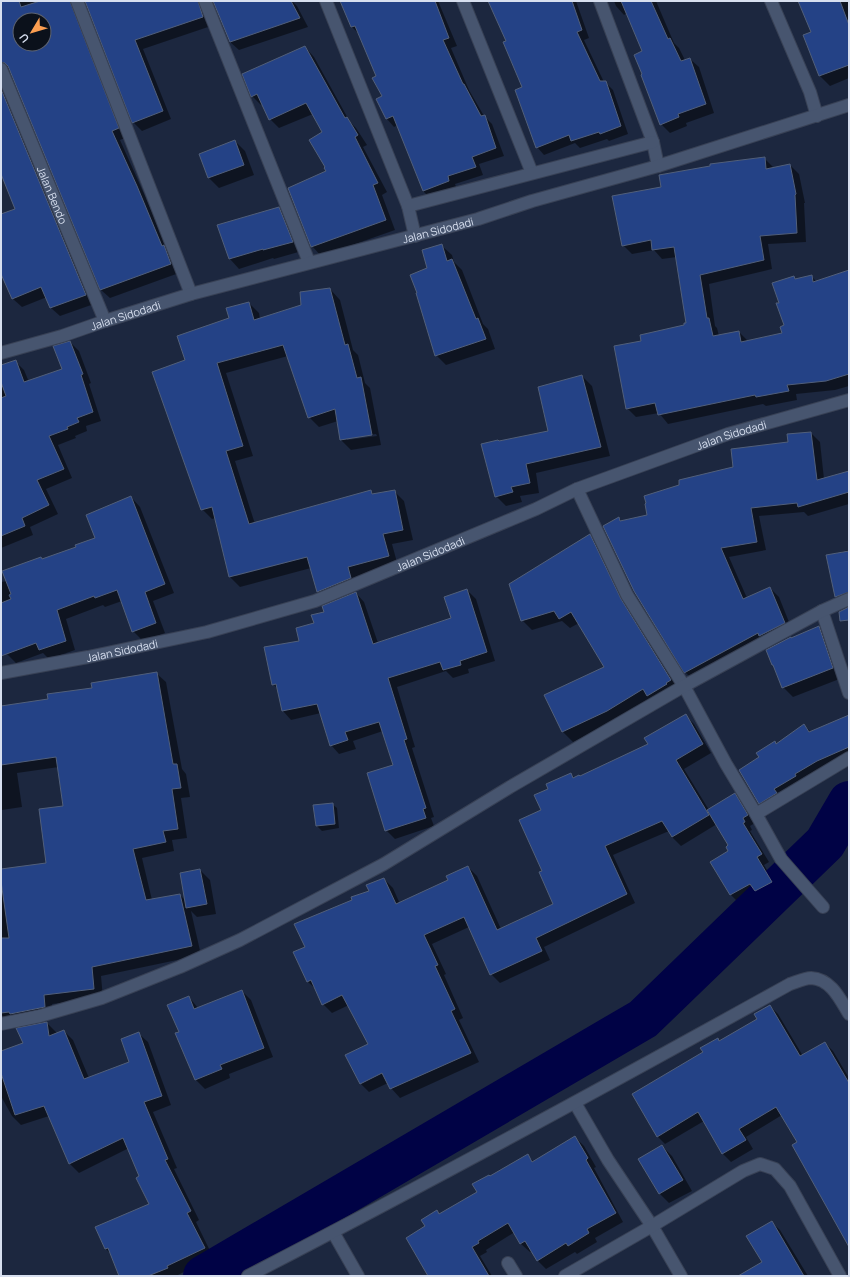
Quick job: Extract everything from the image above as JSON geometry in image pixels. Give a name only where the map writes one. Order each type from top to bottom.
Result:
[{"type":"street","points":[[77,1],[191,294]]},
{"type":"street","points":[[205,1],[309,262]]},
{"type":"street","points":[[326,1],[408,206],[415,236]]},
{"type":"street","points":[[463,1],[532,173]]},
{"type":"street","points":[[600,1],[653,142],[658,166]]},
{"type":"street","points":[[771,1],[810,92],[817,116]]},
{"type":"street","name":"Jalan Bendo","points":[[1,69],[105,321]]},
{"type":"street","name":"Jalan Sidodadi","points":[[1,353],[62,336],[191,294],[478,219],[532,201],[658,166],[849,105]]},
{"type":"street","points":[[408,206],[653,142]]},
{"type":"street","name":"Jalan Sidodadi","points":[[1,673],[88,657],[207,632],[314,601],[536,509],[577,489],[728,434],[849,400]]},
{"type":"street","points":[[577,489],[627,595],[684,686],[726,764],[782,860],[822,907]]},
{"type":"street","points":[[1,1024],[40,1016],[102,998],[180,967],[240,940],[384,864],[510,786],[684,686],[822,611],[849,599]]},
{"type":"street","points":[[822,611],[849,693]]},
{"type":"street","points":[[756,814],[849,758]]},
{"type":"street","points":[[248,1276],[575,1103],[790,984],[810,978],[824,981],[837,994],[849,1014]]},
{"type":"street","points":[[575,1103],[608,1160],[652,1226],[681,1276]]},
{"type":"street","points":[[565,1276],[743,1171],[760,1164],[775,1169],[790,1186],[840,1276]]},
{"type":"street","points":[[333,1232],[358,1276]]},
{"type":"street","points":[[508,1263],[516,1276]]},
{"type":"building","points":[[1,1],[19,1],[21,7],[40,1],[70,1],[119,128],[112,131],[162,246],[164,245],[171,264],[100,290],[8,66],[1,62]]},
{"type":"building","points":[[85,1],[198,1],[203,17],[135,40],[163,111],[132,123]]},
{"type":"building","points":[[213,1],[291,1],[300,18],[230,42]]},
{"type":"building","points":[[340,1],[435,1],[449,38],[443,40],[463,84],[481,116],[485,115],[496,148],[472,157],[476,167],[448,176],[449,181],[423,191],[393,116],[386,119],[376,99],[382,96],[372,78],[376,76],[355,26],[351,27]]},
{"type":"building","points":[[488,1],[572,1],[582,30],[577,32],[600,81],[606,81],[621,126],[600,134],[599,132],[571,141],[569,135],[536,148],[515,90],[522,87],[503,42],[506,41]]},
{"type":"building","points":[[621,1],[651,1],[668,39],[670,38],[681,61],[690,58],[706,104],[678,114],[679,117],[660,125],[634,55],[642,51]]},
{"type":"building","points":[[798,1],[840,1],[849,25],[849,65],[819,76],[803,35],[811,32]]},
{"type":"building","points":[[305,46],[345,118],[347,117],[358,135],[355,137],[378,183],[373,185],[386,220],[311,247],[288,188],[326,171],[309,140],[322,132],[306,103],[269,120],[257,94],[251,97],[242,74]]},
{"type":"building","points":[[1,89],[86,295],[50,308],[41,287],[12,299],[1,274],[1,214],[15,209],[1,174]]},
{"type":"building","points":[[235,140],[244,165],[208,178],[199,154]]},
{"type":"building","points":[[765,157],[766,169],[790,164],[796,194],[797,233],[760,236],[764,260],[700,275],[707,318],[709,318],[713,336],[739,331],[741,342],[782,333],[780,327],[784,325],[776,303],[779,303],[772,283],[794,276],[795,279],[812,275],[813,282],[849,270],[849,374],[826,381],[787,385],[789,391],[756,397],[755,395],[658,415],[655,403],[626,409],[614,346],[641,341],[640,335],[684,325],[684,323],[686,323],[674,247],[652,250],[651,240],[622,246],[612,196],[661,187],[659,175],[710,166],[710,164]]},
{"type":"building","points":[[279,207],[293,242],[229,259],[217,225]]},
{"type":"building","points":[[442,244],[447,261],[452,259],[476,319],[478,318],[486,339],[435,356],[417,293],[410,275],[427,268],[422,250]]},
{"type":"building","points":[[330,288],[345,345],[348,344],[357,378],[361,377],[372,435],[340,440],[335,409],[308,418],[283,345],[217,363],[243,446],[226,451],[249,524],[371,490],[372,494],[395,490],[403,530],[383,534],[389,556],[348,567],[351,578],[317,592],[307,557],[229,577],[212,507],[201,510],[152,372],[185,360],[177,336],[229,318],[226,308],[249,302],[254,320],[301,305],[300,292]]},
{"type":"building","points":[[70,341],[83,374],[81,375],[93,412],[77,418],[79,422],[67,427],[68,429],[49,436],[64,469],[37,480],[49,505],[22,518],[25,526],[1,536],[1,398],[6,396],[1,382],[1,365],[16,360],[24,382],[62,369],[53,346]]},
{"type":"building","points":[[582,375],[601,447],[526,464],[530,483],[511,487],[513,492],[495,497],[481,444],[548,431],[538,387]]},
{"type":"building","points":[[811,432],[817,480],[849,471],[849,492],[798,507],[797,503],[751,508],[757,542],[721,548],[743,599],[770,587],[785,623],[759,636],[758,633],[684,673],[634,591],[603,526],[619,517],[620,521],[647,515],[644,496],[679,485],[679,480],[733,467],[731,449],[788,442],[787,434]]},
{"type":"building","points":[[131,496],[165,584],[145,592],[156,623],[132,632],[117,590],[95,598],[94,596],[57,610],[66,641],[39,650],[36,643],[1,656],[1,603],[11,599],[9,595],[11,594],[2,571],[41,557],[42,559],[76,547],[75,545],[95,538],[86,515]]},
{"type":"building","points":[[590,534],[621,599],[671,680],[647,696],[643,689],[607,711],[562,732],[544,695],[604,667],[571,612],[559,619],[554,611],[521,621],[509,584]]},
{"type":"building","points":[[849,551],[849,592],[835,597],[826,555]]},
{"type":"building","points":[[467,589],[487,652],[460,661],[461,665],[443,670],[440,662],[388,678],[407,739],[404,740],[426,808],[423,809],[426,818],[385,831],[367,773],[393,765],[379,722],[345,732],[348,740],[330,746],[317,704],[282,711],[276,684],[272,685],[264,647],[299,641],[296,628],[314,623],[311,615],[324,612],[322,606],[356,592],[373,644],[451,618],[444,597]]},
{"type":"building","points":[[849,607],[849,620],[840,621],[839,612]]},
{"type":"building","points":[[819,626],[833,668],[782,688],[766,650],[791,637]]},
{"type":"building","points":[[157,672],[173,764],[177,764],[181,788],[172,789],[178,829],[163,831],[166,842],[133,849],[146,900],[180,894],[192,946],[92,967],[94,989],[44,995],[45,1007],[10,1014],[9,1012],[1,1013],[1,938],[9,938],[1,881],[1,869],[46,863],[39,809],[63,806],[56,757],[1,765],[1,706],[48,699],[47,694],[92,688],[91,683]]},
{"type":"building","points":[[686,714],[703,744],[676,760],[709,815],[672,837],[662,821],[605,846],[627,894],[536,938],[542,951],[490,975],[464,917],[424,935],[438,965],[435,966],[455,1009],[451,1011],[471,1053],[390,1089],[382,1073],[360,1084],[345,1055],[368,1044],[342,995],[322,1005],[311,980],[307,982],[293,952],[305,947],[294,924],[352,900],[351,897],[369,891],[366,885],[384,878],[396,904],[448,880],[446,876],[468,866],[497,930],[553,904],[539,872],[542,871],[519,820],[541,810],[534,795],[548,789],[546,784],[571,773],[573,778],[579,775],[580,776],[648,744],[644,738]]},
{"type":"building","points":[[849,715],[849,747],[817,761],[795,774],[796,776],[774,789],[777,793],[759,804],[739,770],[759,757],[756,753],[775,741],[776,744],[804,724],[809,732]]},
{"type":"building","points":[[735,793],[748,815],[743,818],[745,822],[743,823],[762,854],[757,857],[772,882],[755,891],[750,884],[730,895],[710,862],[728,851],[726,847],[728,845],[707,810]]},
{"type":"building","points":[[333,803],[335,824],[316,826],[313,805]]},
{"type":"building","points":[[200,869],[207,904],[186,908],[180,873]]},
{"type":"building","points":[[242,990],[264,1048],[220,1065],[222,1069],[195,1080],[175,1033],[179,1032],[167,1005],[189,996],[194,1009]]},
{"type":"building","points":[[770,1005],[800,1056],[825,1042],[849,1083],[849,1247],[792,1145],[797,1142],[776,1107],[739,1129],[746,1140],[722,1154],[698,1112],[657,1137],[632,1094],[703,1052],[700,1048],[718,1038],[719,1041],[757,1019],[754,1014]]},
{"type":"building","points":[[47,1022],[49,1036],[64,1030],[84,1079],[129,1062],[121,1039],[139,1032],[162,1096],[144,1102],[168,1159],[165,1160],[191,1211],[187,1213],[205,1248],[167,1266],[168,1268],[148,1276],[119,1276],[108,1248],[105,1249],[95,1227],[149,1204],[136,1178],[139,1176],[123,1138],[69,1164],[44,1106],[15,1115],[1,1073],[1,1051],[23,1043],[16,1028]]},
{"type":"building","points":[[575,1136],[588,1158],[586,1160],[616,1213],[587,1229],[589,1233],[568,1246],[566,1243],[537,1261],[525,1241],[520,1244],[508,1223],[478,1241],[479,1243],[472,1247],[489,1276],[428,1276],[406,1238],[425,1226],[421,1220],[437,1210],[439,1214],[477,1192],[472,1184],[489,1175],[490,1176],[528,1154],[532,1162]]},
{"type":"building","points":[[662,1145],[683,1180],[659,1194],[638,1159]]},
{"type":"building","points":[[772,1221],[804,1276],[738,1276],[762,1262],[746,1236]]},
{"type":"waterway","points":[[204,1276],[643,1019],[825,843],[849,802]]}]
